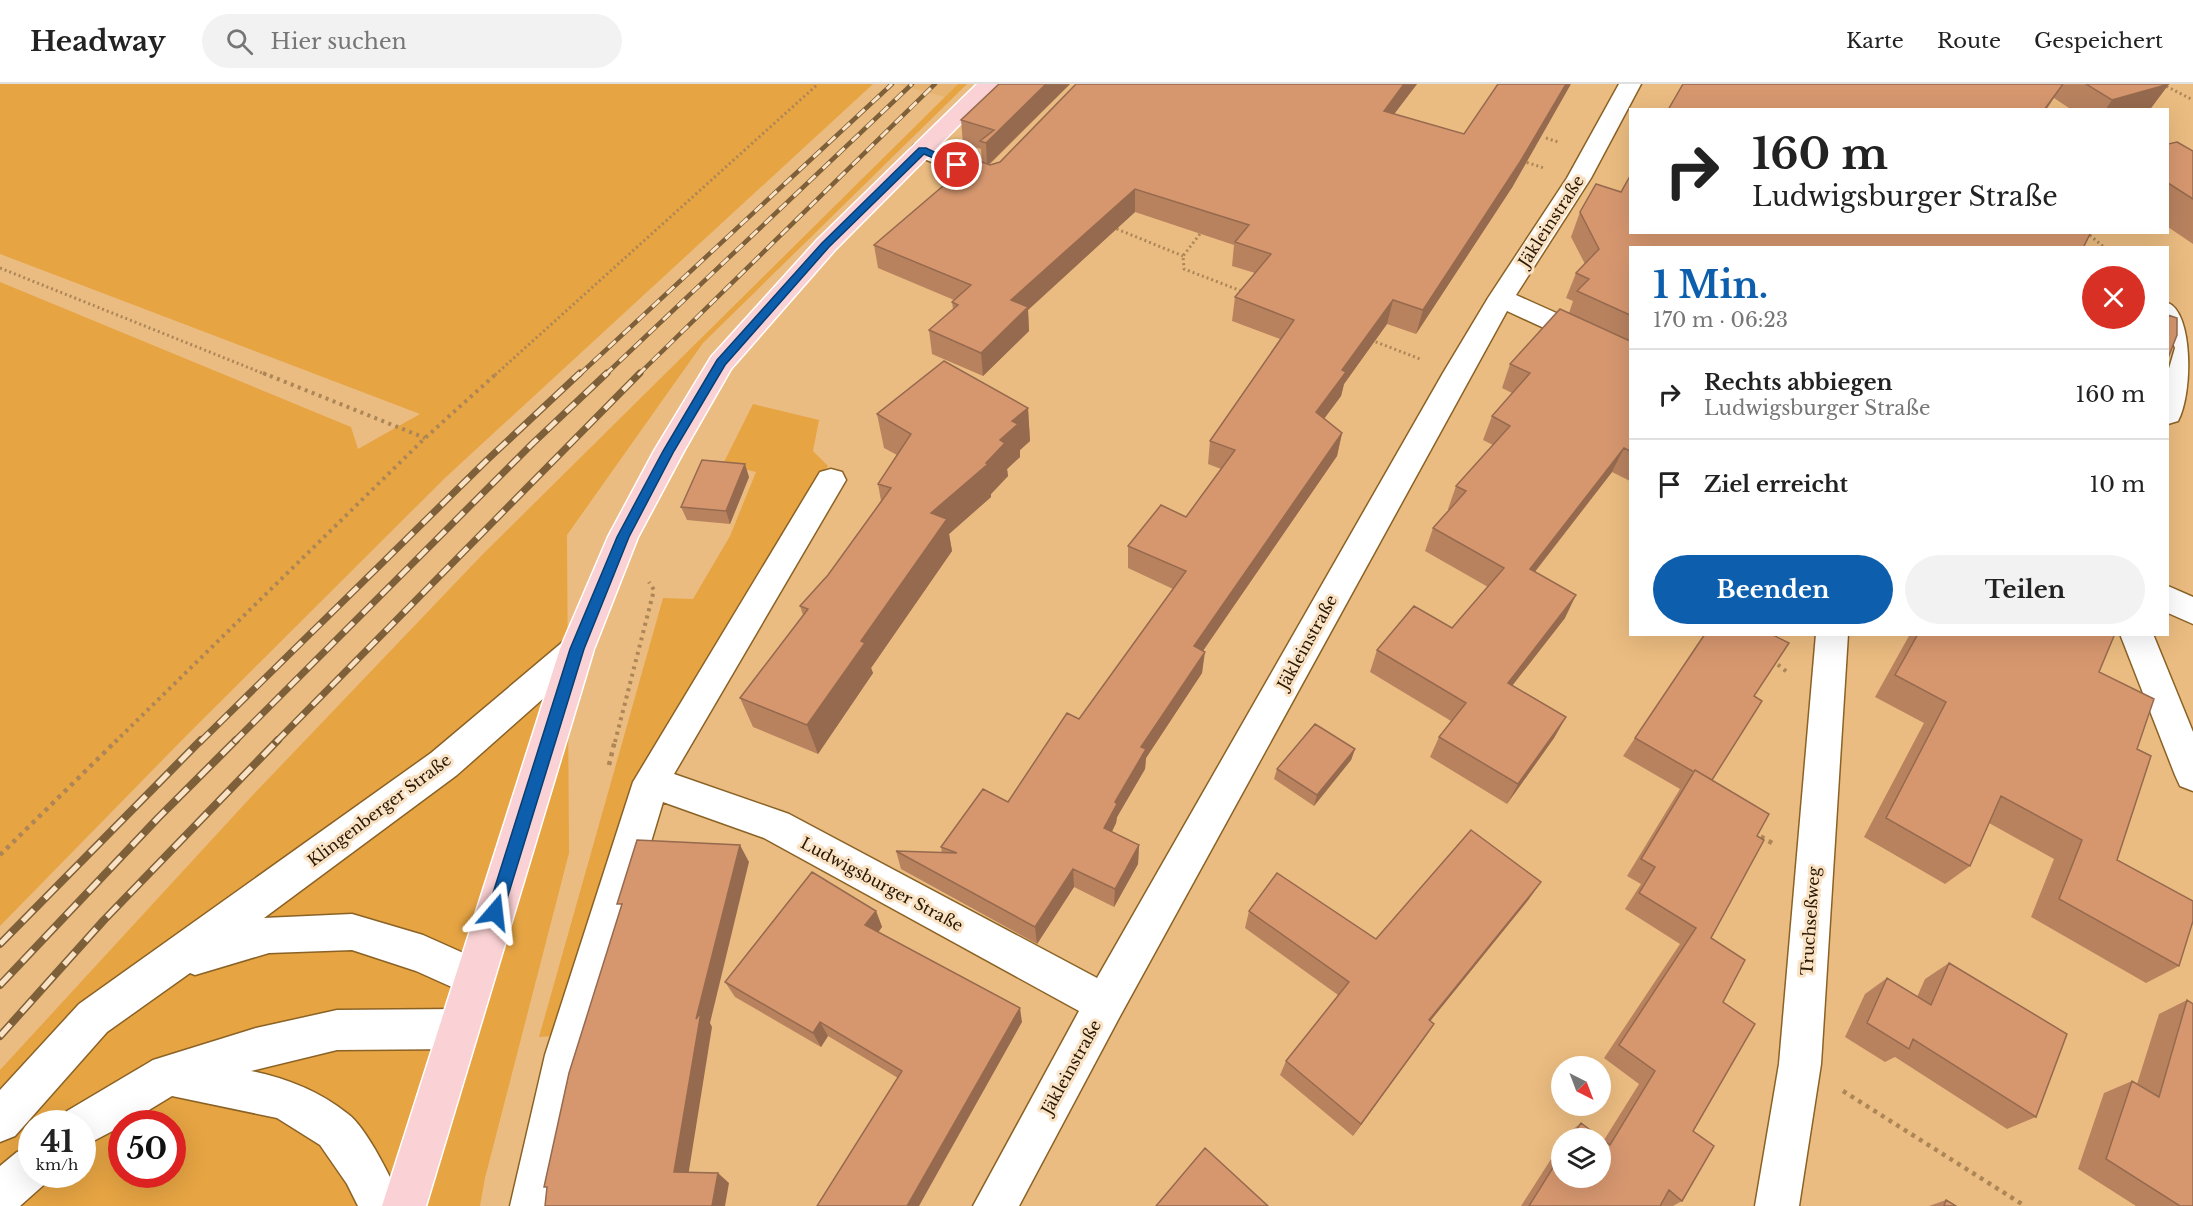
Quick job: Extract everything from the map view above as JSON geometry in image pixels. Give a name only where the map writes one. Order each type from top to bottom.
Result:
[{"type":"main road","points":[[404,1206],[577,649],[623,537],[669,451],[721,363],[826,245],[989,84]]},
{"type":"street","name":"Jäkleinstraße","points":[[995,1206],[1457,373],[1501,298],[1579,178],[1630,84]]},
{"type":"street","points":[[922,150],[992,178],[1008,163]]},
{"type":"street","points":[[1501,298],[1629,357]]},
{"type":"street","points":[[2169,312],[2176,318],[2189,348],[2169,411]]},
{"type":"street","points":[[532,1206],[566,1055],[651,782],[831,480]]},
{"type":"street","points":[[2169,599],[2193,611]]},
{"type":"street","name":"Truchseßweg","points":[[1777,1206],[1800,1064],[1832,636]]},
{"type":"street","points":[[2137,636],[2193,776]]},
{"type":"street","name":"Klingenberger Straße","points":[[0,1121],[93,1018],[444,764],[577,649]]},
{"type":"street","name":"Ludwigsburger Straße","points":[[651,782],[776,826],[1105,1004]]},
{"type":"street","name":"Klingenberger Straße","points":[[173,962],[269,935],[352,932],[423,954],[474,978]]},
{"type":"street","points":[[96,1118],[168,1075],[256,1049],[337,1030],[458,1029]]},
{"type":"street","points":[[168,1075],[284,1099],[335,1130],[362,1169],[381,1206]]},
{"type":"street","points":[[0,1194],[18,1179]]},
{"type":"path","points":[[0,855],[425,438],[818,84]]},
{"type":"path","points":[[2162,84],[2193,100]]},
{"type":"path","points":[[1513,158],[1579,178]]},
{"type":"path","points":[[1210,222],[1182,256],[1184,269],[1250,294]]},
{"type":"path","points":[[1108,226],[1182,256]]},
{"type":"path","points":[[2084,234],[2092,237]]},
{"type":"path","points":[[2088,234],[2103,246]]},
{"type":"path","points":[[0,268],[425,438]]},
{"type":"path","points":[[1370,340],[1457,373]]},
{"type":"path","points":[[1747,829],[1814,867]]},
{"type":"path","points":[[1800,1064],[2025,1206]]},
{"type":"shaded area","points":[[0,84],[873,84],[446,477],[187,735],[0,926],[0,282],[351,427],[358,449],[420,414],[0,254]]},
{"type":"shaded area","points":[[896,84],[958,84],[945,97]]},
{"type":"shaded area","points":[[958,84],[967,84],[703,343],[567,535],[569,853],[485,1178],[480,1206],[0,1206],[0,1070],[251,797],[482,555]]},
{"type":"shaded area","points":[[753,404],[819,420],[813,451],[828,466],[642,777],[554,1036],[539,1037],[663,598],[693,599],[730,536],[756,472],[723,464]]},
{"type":"building","points":[[999,84],[1046,84],[986,143],[980,141],[994,130],[961,120]]},
{"type":"building","points":[[1076,84],[1404,84],[1384,111],[1464,134],[1498,84],[1566,84],[1520,162],[1423,310],[1393,300],[1342,370],[1346,372],[1316,412],[1342,433],[1194,646],[1205,652],[1141,747],[1146,749],[1115,802],[1117,804],[1104,828],[1139,845],[1115,889],[1073,869],[1035,927],[896,851],[957,853],[941,847],[983,789],[1008,802],[1067,713],[1079,719],[1186,571],[1128,546],[1161,505],[1186,517],[1235,450],[1210,441],[1294,320],[1235,297],[1271,254],[1235,242],[1249,225],[1135,189],[1011,300],[1028,307],[981,353],[929,330],[958,305],[952,302],[971,285],[874,245],[957,174],[944,169],[962,155],[990,165],[1000,162]]},
{"type":"building","points":[[1683,84],[2063,84],[2045,108],[1669,108]]},
{"type":"building","points":[[2086,84],[2169,84],[2112,100]]},
{"type":"building","points":[[2177,142],[2193,151],[2193,199],[2169,184],[2169,144]]},
{"type":"building","points":[[1629,178],[1629,234],[2090,234],[2084,246],[1629,246],[1629,315],[1577,291],[1589,279],[1576,273],[1599,249],[1580,212],[1596,184],[1621,192]]},
{"type":"building","points":[[1560,309],[1629,341],[1629,450],[1624,448],[1530,569],[1576,595],[1508,683],[1566,717],[1518,784],[1439,737],[1466,703],[1377,650],[1414,606],[1452,628],[1504,568],[1433,528],[1466,491],[1456,486],[1510,426],[1492,416],[1530,373],[1510,364]]},
{"type":"building","points":[[2169,315],[2177,318],[2177,335],[2169,355]]},
{"type":"building","points":[[944,361],[1028,408],[1012,421],[1018,424],[1000,440],[1005,443],[986,463],[988,464],[931,513],[947,519],[861,641],[865,643],[807,725],[740,698],[808,609],[800,606],[828,575],[891,488],[878,484],[911,434],[877,414]]},
{"type":"building","points":[[702,460],[745,464],[726,511],[681,507]]},
{"type":"building","points":[[1704,636],[1775,636],[1789,643],[1754,696],[1762,701],[1712,780],[1635,738]]},
{"type":"building","points":[[1917,636],[2114,636],[2099,672],[2154,699],[2137,749],[2151,756],[2117,860],[2193,901],[2193,921],[2179,966],[2059,899],[2082,840],[2001,796],[1970,866],[1886,818],[1946,702],[1895,675]]},
{"type":"building","points":[[1315,724],[1355,749],[1317,795],[1277,769]]},
{"type":"building","points":[[1695,770],[1769,814],[1757,836],[1764,840],[1711,938],[1745,960],[1723,1002],[1755,1024],[1693,1131],[1714,1146],[1682,1201],[1669,1190],[1660,1206],[1529,1206],[1551,1171],[1551,1188],[1611,1188],[1611,1143],[1655,1071],[1619,1045],[1696,928],[1639,893],[1655,867],[1641,859]]},
{"type":"building","points":[[1471,830],[1541,882],[1429,1020],[1434,1024],[1361,1124],[1286,1061],[1349,982],[1249,911],[1277,873],[1376,939]]},
{"type":"building","points":[[637,840],[740,845],[696,1019],[701,1012],[674,1172],[718,1173],[712,1206],[545,1206],[547,1187],[544,1187],[569,1073],[622,904],[617,904]]},
{"type":"building","points":[[812,872],[876,911],[865,925],[1020,1008],[907,1206],[817,1206],[902,1071],[820,1022],[813,1033],[725,982]]},
{"type":"building","points":[[1949,963],[2067,1034],[2036,1117],[1913,1039],[1909,1049],[1867,1023],[1887,978],[1931,1005]]},
{"type":"building","points":[[2187,1000],[2193,1004],[2193,1206],[2180,1206],[2106,1159],[2132,1081],[2159,1097]]},
{"type":"building","points":[[1581,1123],[1588,1128],[1578,1128]]},
{"type":"building","points":[[1205,1148],[1268,1206],[1156,1206]]},
{"type":"building","points":[[1946,1200],[1956,1206],[1944,1206]]},
{"type":"railway","points":[[579,375],[892,84]]},
{"type":"railway","points":[[605,375],[912,84]]},
{"type":"railway","points":[[639,374],[935,84]]},
{"type":"railway","points":[[200,742],[487,460],[580,373]]},
{"type":"railway","points":[[0,985],[158,818],[532,444],[607,373]]},
{"type":"railway","points":[[276,742],[639,374]]},
{"type":"railway","points":[[0,944],[201,740]]},
{"type":"railway","points":[[0,1036],[104,920],[278,740]]},
{"type":"route","points":[[495,912],[577,649],[623,537],[669,451],[721,363],[826,245],[922,150],[957,165]]}]
